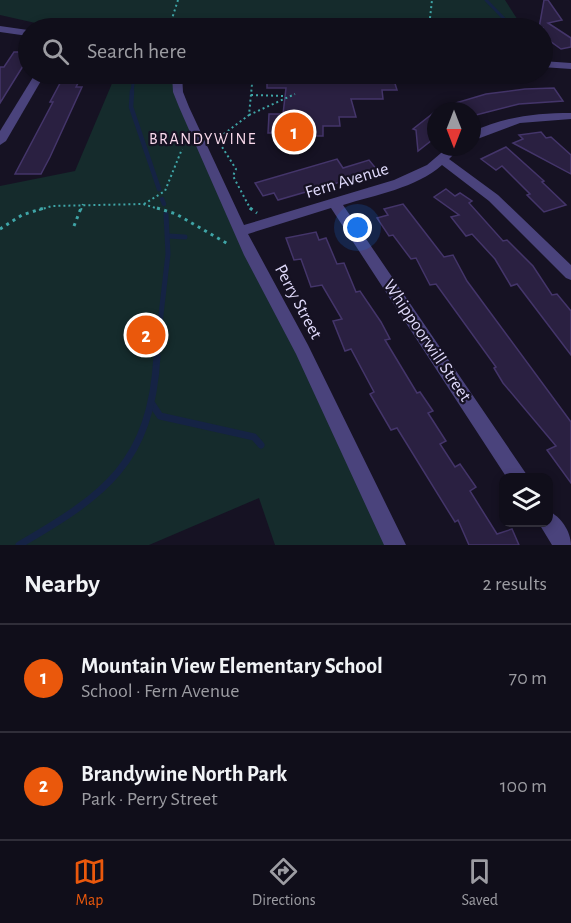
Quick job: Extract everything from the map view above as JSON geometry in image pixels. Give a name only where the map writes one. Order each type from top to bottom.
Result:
[{"type":"street","points":[[0,29],[18,32]]},
{"type":"street","points":[[553,65],[571,66]]},
{"type":"street","points":[[0,141],[34,84]]},
{"type":"street","name":"Perry Street","points":[[178,84],[184,107],[270,293],[302,350],[395,545]]},
{"type":"street","points":[[481,132],[490,126],[516,119],[571,116]]},
{"type":"street","name":"Fern Avenue","points":[[241,231],[335,204],[413,178],[444,156]]},
{"type":"street","points":[[441,159],[471,177],[498,200],[571,274]]},
{"type":"street","name":"Whippoorwill Street","points":[[335,204],[516,473]]},
{"type":"street","points":[[553,527],[565,545]]},
{"type":"path","points":[[172,18],[178,0]]},
{"type":"path","points":[[430,18],[432,0]]},
{"type":"path","points":[[249,115],[252,84]]},
{"type":"path","points":[[257,213],[250,209],[233,176],[236,169],[217,138],[221,132],[236,128],[249,115],[295,94]]},
{"type":"path","points":[[251,95],[289,96]]},
{"type":"path","points":[[143,204],[165,191],[182,149]]},
{"type":"path","points":[[74,226],[83,204]]},
{"type":"path","points":[[0,229],[22,215],[42,208],[83,204],[143,204],[176,214],[228,244]]},
{"type":"green space","points":[[0,0],[505,0],[517,18],[18,19],[0,15]]},
{"type":"green space","points":[[112,84],[178,84],[178,92],[395,545],[275,545],[259,498],[149,545],[0,545],[0,186],[75,171]]},
{"type":"building","points":[[544,0],[548,0],[562,20],[553,22],[553,18],[541,18]]},
{"type":"building","points":[[553,26],[571,38],[571,47],[561,49],[553,43]]},
{"type":"building","points":[[14,52],[18,52],[18,74],[0,103],[0,67],[4,67]]},
{"type":"building","points":[[60,84],[78,84],[76,87],[82,87],[41,174],[15,174],[53,102],[50,102]]},
{"type":"building","points":[[267,84],[395,84],[397,90],[382,90],[383,99],[351,99],[356,117],[339,117],[340,126],[323,126],[323,136],[289,136],[289,133],[268,133],[269,114],[283,114],[286,88],[267,88]]},
{"type":"building","points":[[554,88],[563,101],[519,104],[481,114],[481,102],[459,102],[486,94]]},
{"type":"building","points":[[427,118],[427,144],[418,151],[416,130],[413,129]]},
{"type":"building","points":[[541,132],[546,138],[551,137],[571,155],[571,174],[513,143],[523,139],[519,135]]},
{"type":"building","points":[[506,147],[544,181],[542,182],[566,205],[544,212],[502,166],[496,170],[481,159]]},
{"type":"building","points":[[337,159],[343,168],[369,160],[378,171],[278,200],[274,193],[263,196],[255,183]]},
{"type":"building","points":[[446,189],[455,196],[460,193],[472,201],[469,203],[503,241],[507,240],[533,266],[552,295],[557,294],[571,311],[571,355],[517,284],[511,286],[495,259],[472,234],[466,236],[451,217],[459,215],[434,197]]},
{"type":"building","points":[[403,204],[444,257],[453,255],[467,281],[571,422],[571,483],[547,450],[556,446],[503,383],[494,368],[496,367],[436,284],[430,285],[416,258],[411,259],[393,235],[389,236],[377,218],[388,215],[384,209]]},
{"type":"building","points":[[316,232],[319,240],[326,238],[337,264],[344,263],[356,292],[360,291],[381,322],[390,339],[385,340],[417,393],[420,392],[433,411],[428,413],[446,441],[440,444],[455,467],[460,464],[476,487],[470,491],[497,534],[512,529],[519,545],[469,545],[458,520],[455,522],[397,428],[391,430],[370,394],[374,392],[351,349],[345,351],[333,321],[342,319],[322,285],[311,287],[301,259],[294,260],[286,238]]},
{"type":"waterway","points":[[486,0],[503,18]]},
{"type":"waterway","points":[[132,93],[133,84]]},
{"type":"waterway","points":[[132,91],[131,107],[159,189]]},
{"type":"waterway","points":[[162,199],[164,204]]},
{"type":"waterway","points":[[156,358],[168,254],[166,214]]},
{"type":"waterway","points":[[168,236],[185,237]]},
{"type":"waterway","points":[[19,545],[76,509],[118,472],[133,450],[145,424],[153,393],[157,356]]},
{"type":"waterway","points":[[152,404],[160,416],[254,437],[261,445]]},
{"type":"place","name":"Mountain View Elementary School","points":[[294,132]]},
{"type":"place","name":"Brandywine North Park","points":[[146,335]]},
{"type":"district","name":"BRANDYWINE","points":[[203,139]]}]
